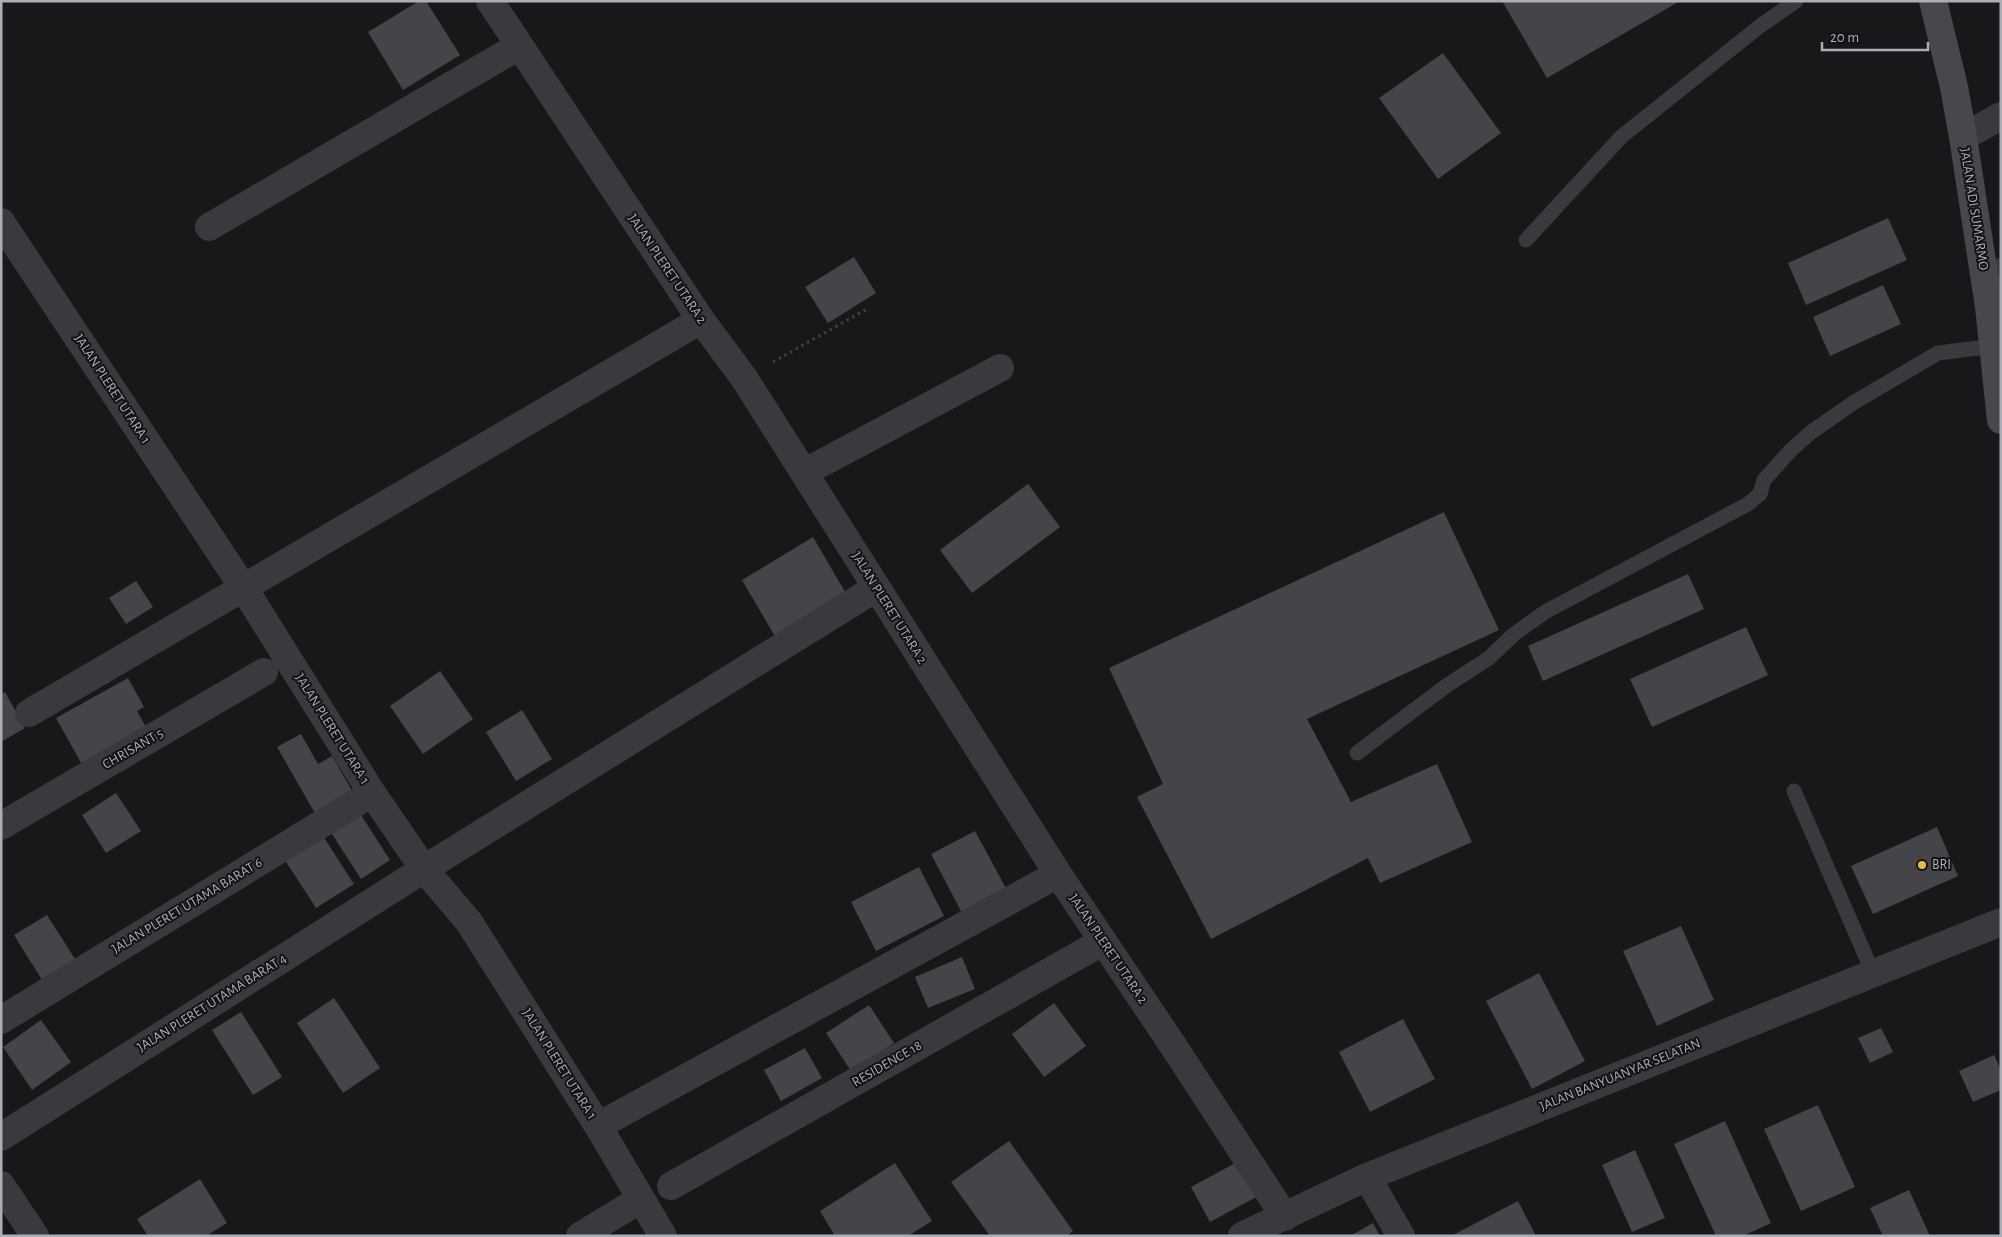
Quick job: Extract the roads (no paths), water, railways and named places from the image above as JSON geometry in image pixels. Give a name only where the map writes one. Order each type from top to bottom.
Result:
[{"type":"main road","name":"JALAN ADI SUMARMO","points":[[1939,4],[1963,137],[1993,276],[1995,306],[1994,346],[2001,420]]},
{"type":"street","name":"JALAN PLERET UTARA 2","points":[[490,1],[701,320],[744,378],[1058,874],[1285,1217]]},
{"type":"street","points":[[208,227],[518,46]]},
{"type":"street","points":[[1963,137],[2001,116]]},
{"type":"street","name":"JALAN PLERET UTARA 1","points":[[1,222],[243,587],[372,793],[424,868],[469,922],[598,1126],[663,1236]]},
{"type":"street","points":[[29,713],[701,320]]},
{"type":"street","points":[[805,472],[1000,368]]},
{"type":"street","name":"JALAN PLERET UTAMA BARAT 4","points":[[1,1137],[424,868],[876,588]]},
{"type":"street","name":"CHRISANT 5","points":[[1,826],[264,672]]},
{"type":"street","name":"JALAN PLERET UTAMA BARAT 6","points":[[1,1020],[372,793]]},
{"type":"street","points":[[598,1126],[1058,874]]},
{"type":"street","name":"JALAN BANYUANYAR SELATAN","points":[[1242,1236],[1366,1178],[2001,922]]},
{"type":"street","name":"RESIDENCE 18","points":[[671,1186],[1102,942]]},
{"type":"street","points":[[1366,1178],[1401,1236]]},
{"type":"street","points":[[2,1190],[35,1236]]},
{"type":"street","points":[[580,1236],[641,1199]]},
{"type":"lane","points":[[1526,240],[1621,137],[1760,26],[1796,1]]},
{"type":"lane","points":[[1357,753],[1446,686],[1489,658],[1513,635],[1545,612],[1748,504],[1760,494],[1764,480],[1790,451],[1810,432],[1853,403],[1938,352],[1994,346]]},
{"type":"lane","points":[[1794,790],[1873,973]]},
{"type":"place","name":"BRI","points":[[1922,865]]}]
